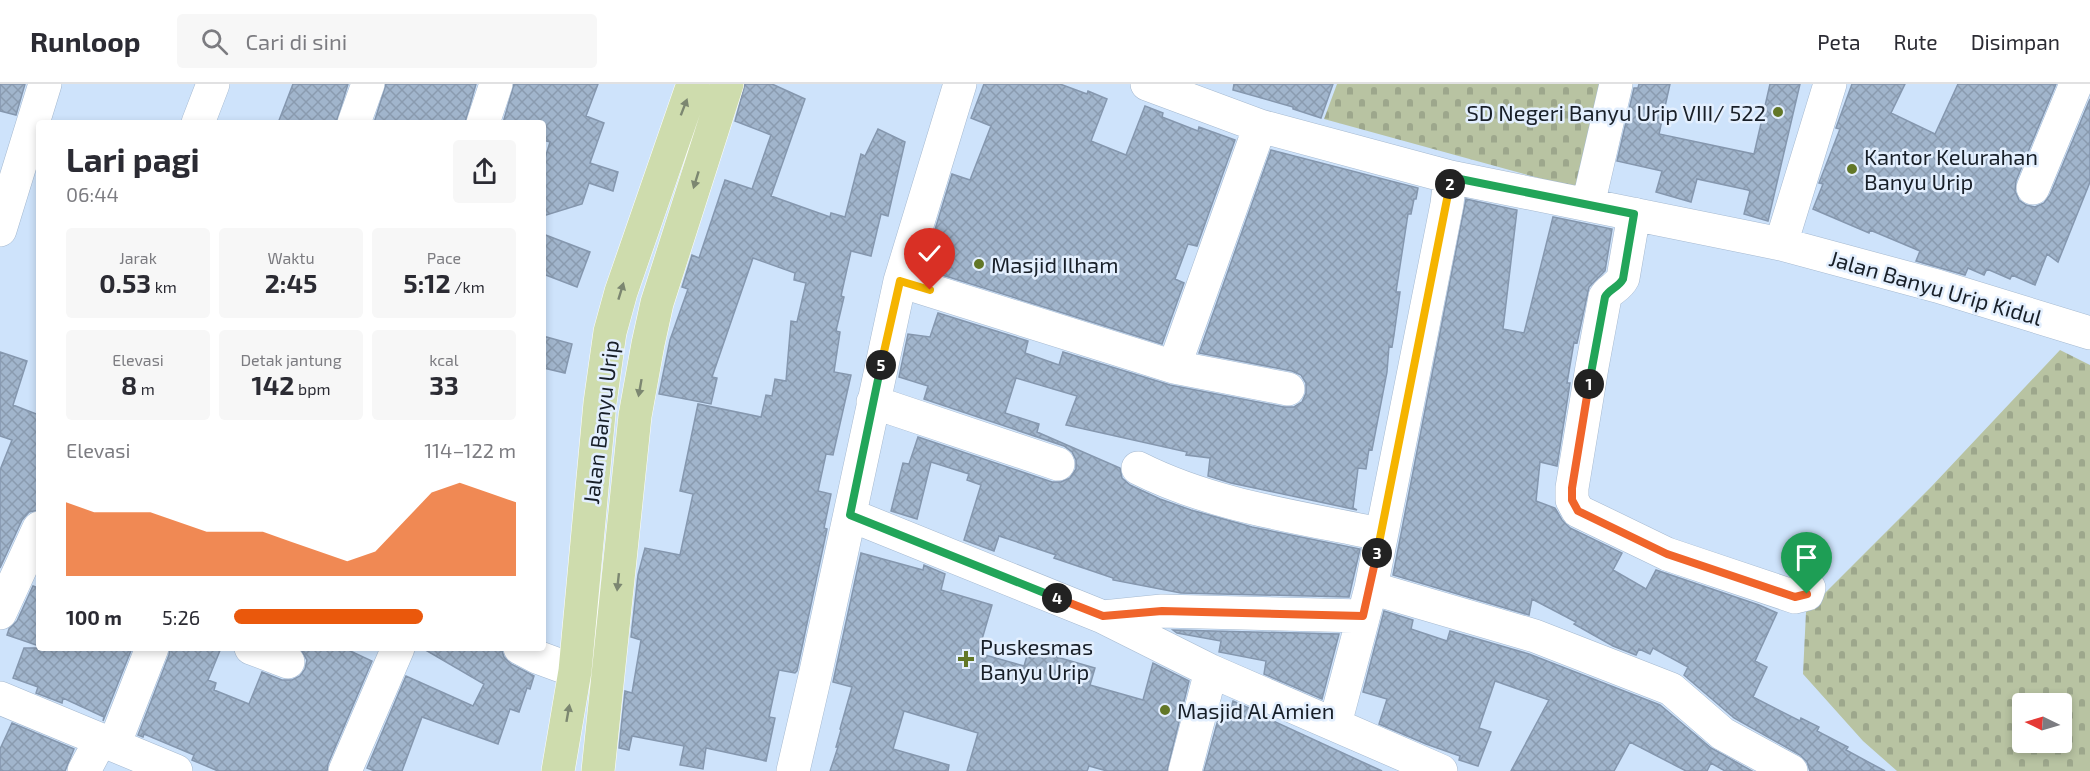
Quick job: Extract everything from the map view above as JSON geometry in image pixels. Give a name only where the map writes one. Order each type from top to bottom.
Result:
[{"type":"main road","name":"Jalan Banyu Urip","points":[[558,771],[575,671],[597,425],[610,332],[621,292],[693,84]]},
{"type":"main road","name":"Jalan Banyu Urip","points":[[598,771],[635,416],[648,344],[657,303],[727,84]]},
{"type":"main road","points":[[610,332],[648,344]]},
{"type":"street","points":[[0,230],[45,84]]},
{"type":"street","points":[[199,120],[213,84]]},
{"type":"street","points":[[355,120],[368,84]]},
{"type":"street","points":[[484,120],[496,84]]},
{"type":"street","points":[[793,771],[900,281],[960,84]]},
{"type":"street","name":"Jalan Banyu Urip Kidul","points":[[1147,84],[1260,126],[1450,177],[1781,244],[1937,286],[2090,333]]},
{"type":"street","points":[[1588,205],[1616,84]]},
{"type":"street","points":[[1781,244],[1830,84]]},
{"type":"street","points":[[2033,188],[2076,84]]},
{"type":"street","points":[[1174,367],[1260,126]]},
{"type":"street","points":[[1335,724],[1367,602],[1447,204],[1450,177]]},
{"type":"street","points":[[1634,214],[1623,279],[1618,287],[1607,293],[1605,297],[1572,488],[1572,500],[1578,511],[1667,554],[1795,597],[1807,594],[1809,588]]},
{"type":"street","points":[[900,281],[1174,367],[1288,389]]},
{"type":"street","points":[[873,402],[1058,464]]},
{"type":"street","points":[[1138,468],[1164,481],[1234,504],[1380,534]]},
{"type":"street","points":[[850,515],[1103,616],[1211,671],[1335,724],[1407,764],[1441,771]]},
{"type":"street","points":[[0,614],[36,535]]},
{"type":"street","points":[[1103,616],[1162,611],[1367,602],[1535,636],[1671,689],[1723,734],[1791,771]]},
{"type":"street","points":[[84,771],[107,743],[151,651]]},
{"type":"street","points":[[259,651],[288,662]]},
{"type":"street","points":[[345,771],[397,651]]},
{"type":"street","points":[[526,651],[575,671]]},
{"type":"street","points":[[1185,771],[1211,671]]},
{"type":"street","points":[[0,698],[176,771]]},
{"type":"green space","points":[[1337,84],[1607,84],[1582,190],[1324,119]]},
{"type":"green space","points":[[2060,350],[2090,365],[2090,771],[1897,771],[1863,741],[1803,674],[1806,612],[1931,487]]},
{"type":"building","points":[[0,84],[25,84],[16,115],[0,111]]},
{"type":"building","points":[[293,84],[348,84],[337,120],[279,120]]},
{"type":"building","points":[[386,84],[476,84],[466,120],[375,120]]},
{"type":"building","points":[[514,84],[598,84],[586,116],[604,123],[590,163],[618,172],[613,191],[589,183],[582,204],[546,215],[546,155],[550,142],[546,141],[546,120],[504,120]]},
{"type":"building","points":[[745,84],[772,84],[805,99],[771,196],[830,217],[831,213],[845,217],[861,154],[865,156],[878,129],[905,142],[888,216],[881,214],[871,256],[851,251],[841,296],[844,297],[836,331],[840,332],[834,372],[851,375],[833,455],[826,454],[818,491],[831,494],[824,528],[827,529],[797,671],[795,673],[779,670],[769,717],[775,718],[766,761],[706,748],[703,769],[680,765],[684,746],[632,736],[629,750],[619,748],[625,691],[632,693],[641,640],[631,637],[638,575],[645,548],[680,555],[693,494],[680,491],[698,404],[761,417],[766,395],[772,396],[775,379],[786,381],[791,321],[797,322],[806,283],[794,280],[795,273],[753,258],[712,377],[717,378],[711,404],[659,394],[670,340],[688,289],[682,287],[692,255],[699,258],[725,180],[752,189],[771,135],[735,121]]},
{"type":"building","points":[[984,84],[1060,84],[1087,94],[1088,91],[1107,99],[1091,141],[1126,155],[1145,106],[1163,113],[1162,117],[1198,131],[1199,127],[1235,140],[1197,246],[1188,244],[1175,279],[1184,283],[1162,344],[923,269],[952,174],[970,180],[991,126],[971,118]]},
{"type":"building","points":[[1234,84],[1333,84],[1321,118],[1293,109],[1293,107],[1233,90]]},
{"type":"building","points":[[1639,84],[1670,84],[1659,134],[1754,154],[1770,84],[1800,84],[1768,221],[1744,214],[1750,191],[1748,190],[1697,179],[1691,202],[1656,192],[1662,171],[1617,161],[1634,88],[1638,88]]},
{"type":"building","points":[[1852,84],[1905,84],[1891,113],[1935,134],[1958,84],[2056,84],[2016,181],[2015,191],[2019,200],[2035,207],[2044,203],[2050,195],[2090,99],[2090,182],[2058,262],[2047,254],[2035,285],[2012,275],[2010,279],[1987,269],[1984,275],[1968,268],[1965,275],[1916,261],[1920,251],[1870,230],[1869,233],[1813,209],[1823,184],[1819,183],[1840,129],[1836,128]]},
{"type":"building","points":[[1271,150],[1418,188],[1411,214],[1408,214],[1396,292],[1400,292],[1394,335],[1392,347],[1389,346],[1387,372],[1372,450],[1369,449],[1366,469],[1358,468],[1353,508],[1357,510],[1231,483],[1208,476],[1210,458],[1186,455],[1187,452],[1066,425],[1077,396],[1016,378],[1005,413],[1039,424],[1037,432],[1120,468],[1122,478],[1130,485],[1160,499],[1252,527],[1360,549],[1349,597],[1181,593],[1113,580],[1113,578],[1054,558],[1056,555],[999,536],[994,551],[964,540],[981,485],[967,480],[969,474],[931,462],[917,519],[891,511],[903,463],[909,464],[918,437],[1052,482],[1061,482],[1070,478],[1076,469],[1076,460],[1072,452],[1064,446],[924,399],[928,386],[899,377],[908,334],[930,337],[938,313],[1028,341],[1025,353],[1059,365],[1063,352],[1170,385],[1284,407],[1294,407],[1302,402],[1306,393],[1306,383],[1301,375],[1292,371],[1199,353]]},
{"type":"building","points":[[1466,199],[1517,210],[1503,329],[1524,333],[1553,217],[1612,229],[1605,271],[1589,287],[1577,343],[1574,342],[1557,466],[1540,462],[1536,501],[1555,508],[1570,528],[1622,553],[1613,570],[1646,589],[1656,570],[1777,613],[1755,661],[1767,667],[1753,697],[1800,721],[1801,718],[1819,727],[1817,731],[1848,747],[1846,750],[1885,771],[1810,771],[1807,762],[1800,755],[1734,718],[1684,675],[1688,667],[1653,648],[1650,654],[1639,649],[1636,655],[1613,646],[1574,624],[1576,622],[1532,599],[1529,615],[1393,575]]},
{"type":"building","points":[[546,235],[590,252],[577,287],[546,275]]},
{"type":"building","points":[[546,337],[572,344],[565,373],[546,369]]},
{"type":"building","points":[[0,352],[27,361],[13,405],[36,414],[36,511],[29,512],[22,520],[0,568],[0,470],[12,440],[0,436]]},
{"type":"building","points":[[861,553],[923,570],[924,565],[945,574],[941,590],[992,605],[978,653],[1024,666],[1029,649],[1095,668],[1090,685],[1143,700],[1153,663],[1189,681],[1167,771],[1107,771],[1089,766],[1087,771],[967,771],[978,733],[904,711],[893,749],[949,765],[948,771],[830,771],[852,687],[833,682]]},
{"type":"building","points":[[33,586],[36,587],[36,645],[7,635],[9,629],[17,621]]},
{"type":"building","points":[[1384,611],[1413,620],[1411,629],[1447,641],[1450,631],[1529,654],[1660,705],[1711,748],[1752,771],[1725,771],[1711,763],[1707,771],[1686,771],[1630,742],[1614,771],[1511,771],[1549,700],[1495,681],[1479,728],[1491,732],[1478,766],[1459,760],[1460,756],[1379,724],[1387,699],[1363,692]]},
{"type":"building","points":[[1173,630],[1339,634],[1322,699],[1264,674],[1266,661],[1219,652],[1221,641],[1177,633]]},
{"type":"building","points":[[24,648],[36,648],[36,651],[131,651],[103,721],[104,717],[63,698],[62,703],[36,693],[38,687],[13,678]]},
{"type":"building","points":[[170,651],[220,651],[208,680],[216,683],[214,690],[249,704],[262,672],[282,680],[292,680],[300,676],[307,660],[302,651],[350,651],[372,661],[327,771],[218,771],[192,760],[194,755],[144,734],[143,737],[138,735]]},
{"type":"building","points":[[427,651],[502,651],[511,664],[534,676],[530,689],[527,688],[519,712],[510,709],[498,744],[422,717],[402,771],[375,771],[367,768],[406,676],[473,706],[484,684]]},
{"type":"building","points":[[1233,701],[1382,771],[1204,771],[1222,705],[1231,708]]},
{"type":"building","points":[[12,723],[74,749],[65,771],[0,771],[0,749]]},
{"type":"place","name":"SD Negeri Banyu Urip VIII/ 522","points":[[1778,112]]},
{"type":"place","name":"Kantor Kelurahan Banyu Urip","points":[[1852,169]]},
{"type":"place","name":"Masjid Ilham","points":[[979,264]]},
{"type":"place","name":"Puskesmas Banyu Urip","points":[[966,659]]},
{"type":"place","name":"Masjid Al Amien","points":[[1165,710]]},
{"type":"route","points":[[930,290],[900,281],[850,515],[1103,616],[1162,611],[1363,616],[1371,588],[1447,204],[1450,177],[1634,214],[1623,279],[1618,287],[1607,293],[1605,297],[1572,488],[1572,500],[1578,511],[1667,554],[1795,597],[1803,597],[1807,594]]}]
